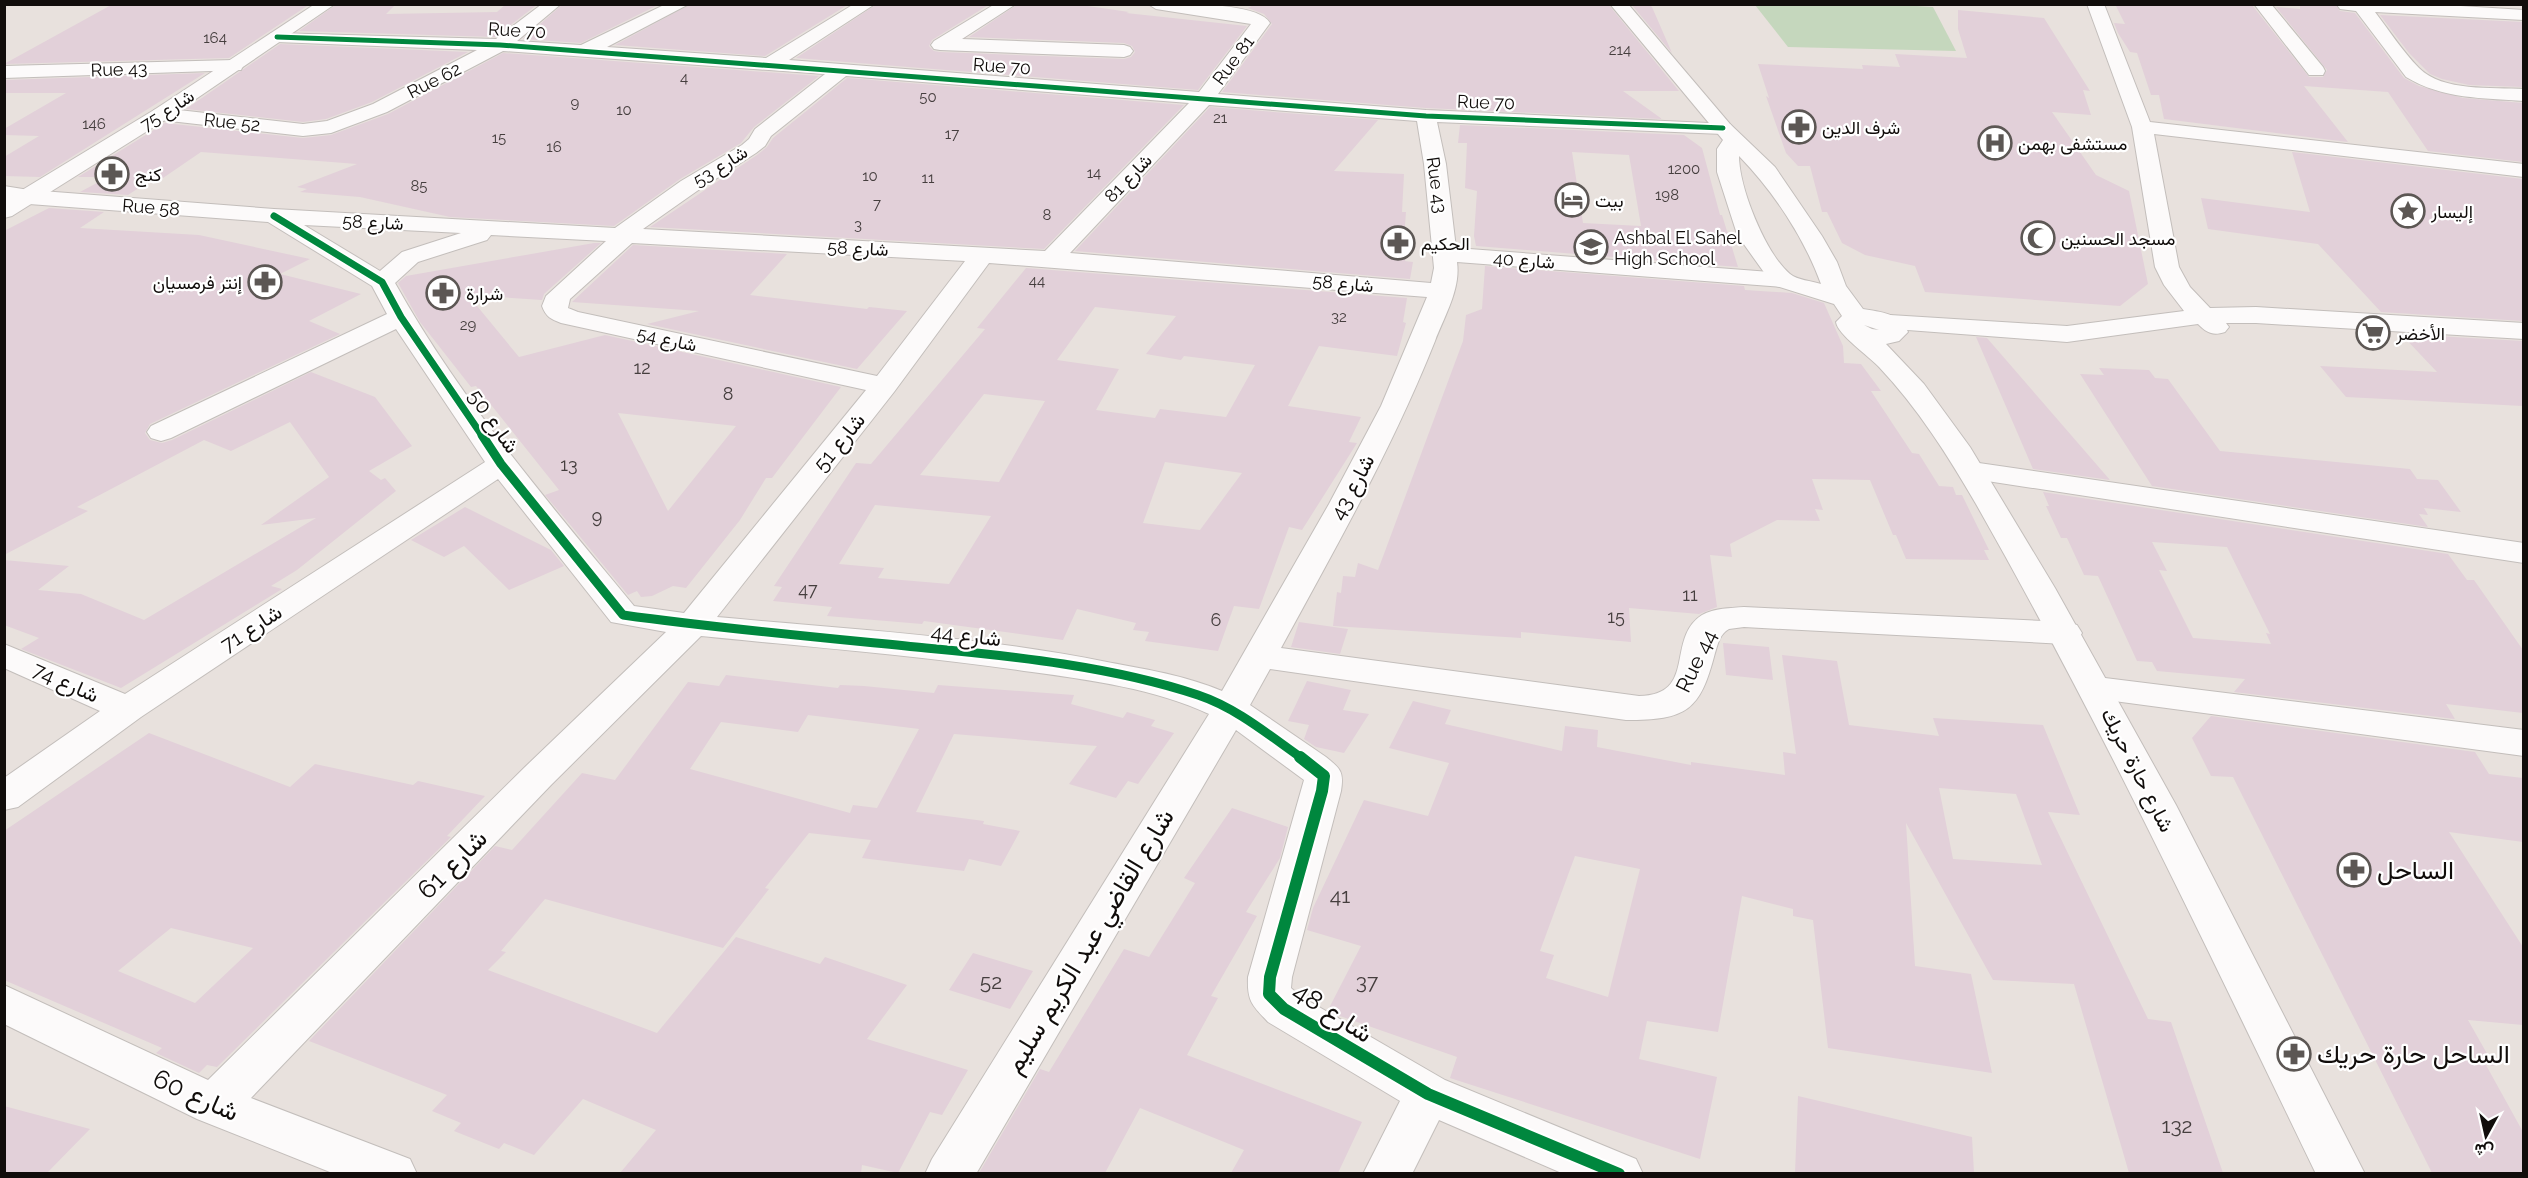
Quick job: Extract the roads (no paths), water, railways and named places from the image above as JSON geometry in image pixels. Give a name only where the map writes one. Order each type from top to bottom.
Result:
[{"type":"street","name":"شارع 75","points":[[4,211],[161,114],[327,4]]},
{"type":"street","name":"Rue 62","points":[[303,130],[331,127],[365,115],[500,45],[552,4]]},
{"type":"street","points":[[585,51],[681,4]]},
{"type":"street","points":[[769,64],[867,4]]},
{"type":"street","points":[[896,74],[1008,4]]},
{"type":"street","name":"Rue 81","points":[[1156,4],[1247,16],[1260,21],[1261,23],[1205,98]]},
{"type":"street","name":"شارع حارة حريك","points":[[1618,4],[1729,133],[1767,172],[1810,236],[1852,317],[1908,381],[1972,471],[2097,689],[2341,1173]]},
{"type":"street","points":[[2096,4],[2142,127],[2167,267],[2183,296],[2210,322],[2523,343]]},
{"type":"street","points":[[2262,4],[2316,71]]},
{"type":"street","points":[[2339,4],[2523,15]]},
{"type":"street","points":[[2360,5],[2413,73],[2422,80],[2447,87],[2523,95]]},
{"type":"street","name":"Rue 70","points":[[277,37],[500,45],[843,69],[1426,116],[1729,133]]},
{"type":"street","points":[[942,44],[1124,51]]},
{"type":"street","name":"Rue 43","points":[[4,72],[234,66]]},
{"type":"street","name":"شارع 53","points":[[623,235],[689,186],[749,149],[762,134],[843,69]]},
{"type":"street","name":"شارع 81","points":[[1051,259],[1205,98]]},
{"type":"street","name":"Rue 52","points":[[161,114],[303,130]]},
{"type":"street","name":"Rue 43","points":[[1426,116],[1435,164],[1446,254]]},
{"type":"street","points":[[2142,127],[2523,171]]},
{"type":"street","points":[[1729,133],[1728,172],[1748,231],[1782,280]]},
{"type":"street","name":"Rue 58","points":[[4,193],[28,197],[274,216]]},
{"type":"street","points":[[274,216],[382,282],[410,258],[500,229]]},
{"type":"street","name":"شارع 58","points":[[274,216],[1051,259],[1442,291]]},
{"type":"street","name":"شارع 54","points":[[623,235],[559,296],[555,306],[557,312],[570,318],[884,386]]},
{"type":"street","name":"شارع 40","points":[[1446,254],[1782,280]]},
{"type":"street","name":"شارع 43","points":[[1230,709],[1344,504],[1395,406],[1442,291],[1446,254]]},
{"type":"street","name":"شارع 51","points":[[693,625],[884,386],[982,255]]},
{"type":"street","name":"شارع حارة حريك","points":[[1782,280],[1852,317]]},
{"type":"street","name":"شارع 50","points":[[382,282],[401,317],[501,464],[623,615],[693,625]]},
{"type":"street","points":[[1852,317],[1876,338],[1891,331],[2072,345],[2143,339],[2210,322],[2256,315],[2523,331]]},
{"type":"street","points":[[161,432],[401,317]]},
{"type":"street","name":"شارع حارة حريك","points":[[1891,331],[1908,381]]},
{"type":"street","name":"شارع 71","points":[[4,797],[128,709],[501,464]]},
{"type":"street","points":[[1972,471],[2523,553]]},
{"type":"street","name":"Rue 44","points":[[1259,656],[1626,708],[1649,708],[1678,700],[1685,690],[1705,636],[1712,624],[1727,619],[1756,618],[2065,633]]},
{"type":"street","name":"شارع 44","points":[[693,625],[980,653],[1071,666],[1199,694],[1230,709]]},
{"type":"street","name":"شارع 61","points":[[214,1105],[538,776],[693,625]]},
{"type":"street","name":"شارع 74","points":[[4,655],[128,709]]},
{"type":"street","points":[[2097,689],[2523,743]]},
{"type":"street","name":"شارع 48","points":[[1230,709],[1324,776],[1322,791],[1270,977],[1269,994],[1284,1009],[1428,1094],[1619,1173]]},
{"type":"street","name":"شارع القاضي عبد الكريم سليم","points":[[949,1173],[1230,709]]},
{"type":"street","name":"شارع 60","points":[[4,1003],[214,1105],[393,1173]]},
{"type":"street","points":[[1387,1173],[1428,1094]]},
{"type":"place","name":"شرف الدين","points":[[1799,127]]},
{"type":"place","name":"مستشفى بهمن","points":[[1995,143]]},
{"type":"place","name":"كنج","points":[[112,174]]},
{"type":"place","name":"بيت","points":[[1572,200]]},
{"type":"place","name":"إليسار","points":[[2408,211]]},
{"type":"place","name":"مسجد الحسنين","points":[[2038,238]]},
{"type":"place","name":"الحكيم","points":[[1398,243]]},
{"type":"place","name":"Ashbal El Sahel High School","points":[[1591,247]]},
{"type":"place","name":"إنتر فرمسيان","points":[[265,282]]},
{"type":"place","name":"شرارة","points":[[443,293]]},
{"type":"place","name":"الأخضر","points":[[2373,333]]},
{"type":"place","name":"الساحل","points":[[2354,870]]},
{"type":"place","name":"الساحل حارة حريك","points":[[2294,1054]]}]
